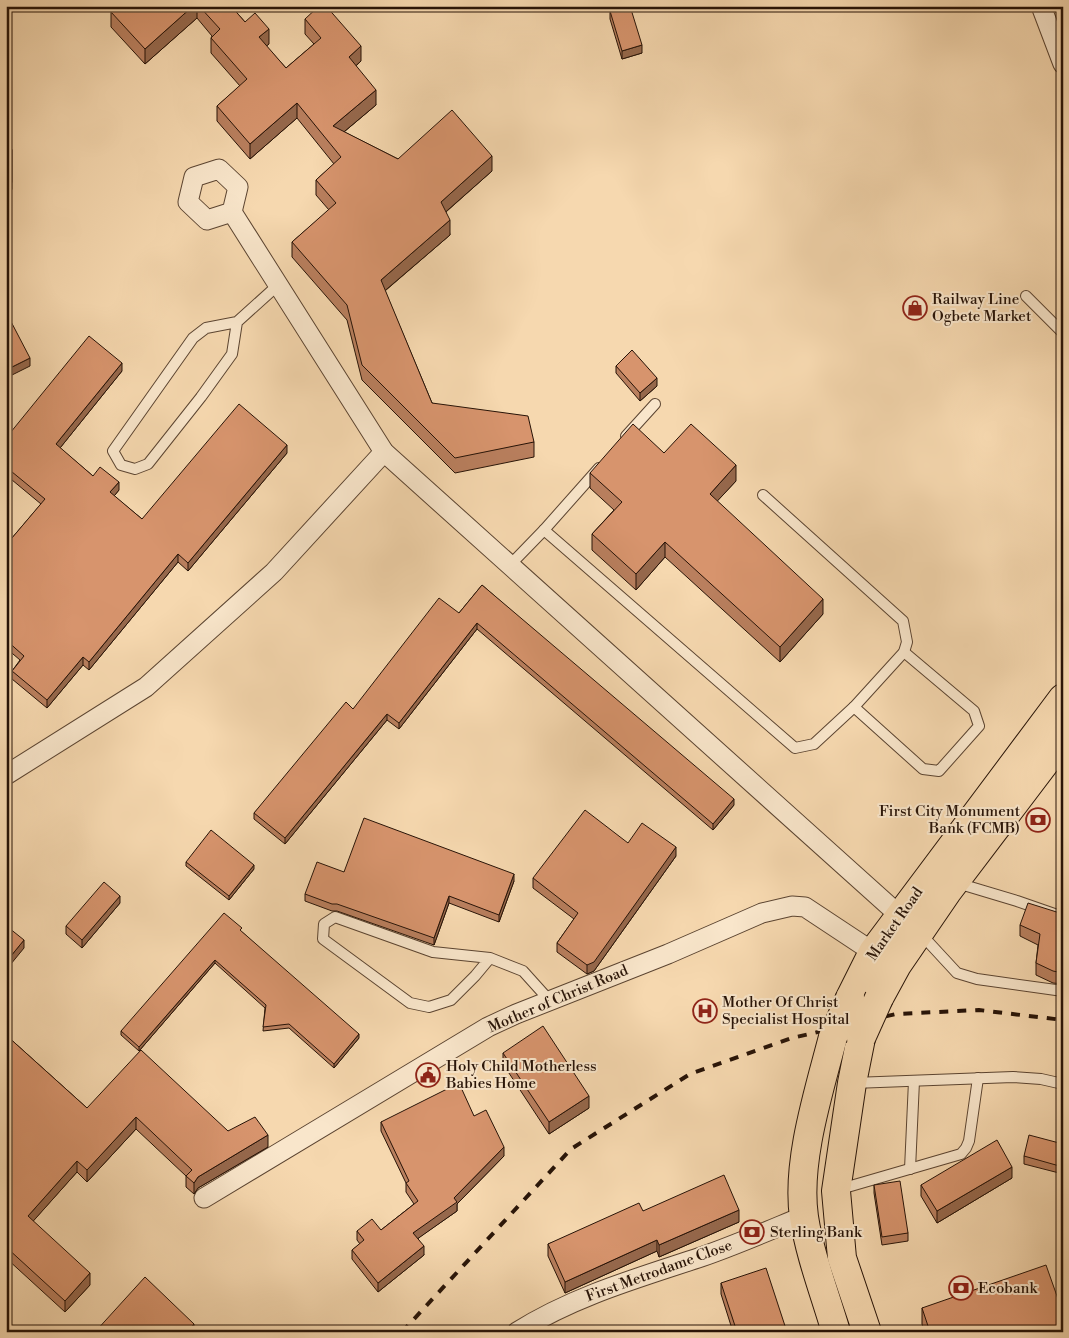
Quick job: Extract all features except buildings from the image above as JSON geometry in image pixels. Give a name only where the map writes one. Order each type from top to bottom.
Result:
[{"type":"main road","name":"Market Road","points":[[867,1332],[842,1258],[836,1191],[852,1083],[861,1038],[879,998],[897,965],[909,924],[1063,698]]},
{"type":"main road","name":"Market Road","points":[[836,1332],[811,1249],[804,1216],[802,1190],[814,1110],[833,1037],[873,952],[909,924],[954,882],[1063,739]]},
{"type":"street","points":[[1041,6],[1063,64]]},
{"type":"street","points":[[232,212],[384,452],[909,924]]},
{"type":"street","points":[[6,775],[146,687],[274,572],[384,452]]},
{"type":"street","name":"Mother of Christ Road","points":[[204,1198],[488,1028],[516,1014],[668,954],[762,913],[792,906],[805,907],[873,952]]},
{"type":"street","name":"First Metrodame Close","points":[[517,1332],[528,1324],[579,1299],[703,1256],[804,1216]]},
{"type":"lane","points":[[237,322],[232,354],[148,464],[135,469],[121,465],[113,451],[192,338],[206,328],[237,322],[278,286]]},
{"type":"lane","points":[[1026,296],[1063,333]]},
{"type":"lane","points":[[622,441],[654,404]]},
{"type":"lane","points":[[510,565],[544,530],[603,463]]},
{"type":"lane","points":[[544,530],[795,748],[814,744],[854,707],[904,652],[908,642],[903,621],[763,495]]},
{"type":"lane","points":[[854,707],[923,768],[939,771],[979,726],[974,711],[904,652]]},
{"type":"lane","points":[[954,882],[1063,917]]},
{"type":"lane","points":[[490,958],[451,1000],[429,1007],[410,1003],[324,939],[324,924],[335,918],[433,952],[490,958],[523,971],[550,1001]]},
{"type":"lane","points":[[909,924],[957,973],[977,980],[1063,991]]},
{"type":"lane","points":[[852,1083],[1013,1077],[1063,1084]]},
{"type":"lane","points":[[836,1191],[961,1154],[969,1140],[978,1078]]},
{"type":"lane","points":[[910,1169],[914,1081]]},
{"type":"railway","points":[[402,1332],[571,1149],[690,1074],[792,1038],[896,1014],[979,1010],[1063,1020]]},
{"type":"place","name":"Railway Line Ogbete Market","points":[[915,308]]},
{"type":"place","name":"First City Monument Bank (FCMB)","points":[[1038,820]]},
{"type":"place","name":"Mother Of Christ Specialist Hospital","points":[[705,1011]]},
{"type":"place","name":"Holy Child Motherless Babies Home","points":[[428,1075]]},
{"type":"place","name":"Sterling Bank","points":[[752,1232]]},
{"type":"place","name":"Ecobank","points":[[961,1288]]}]
